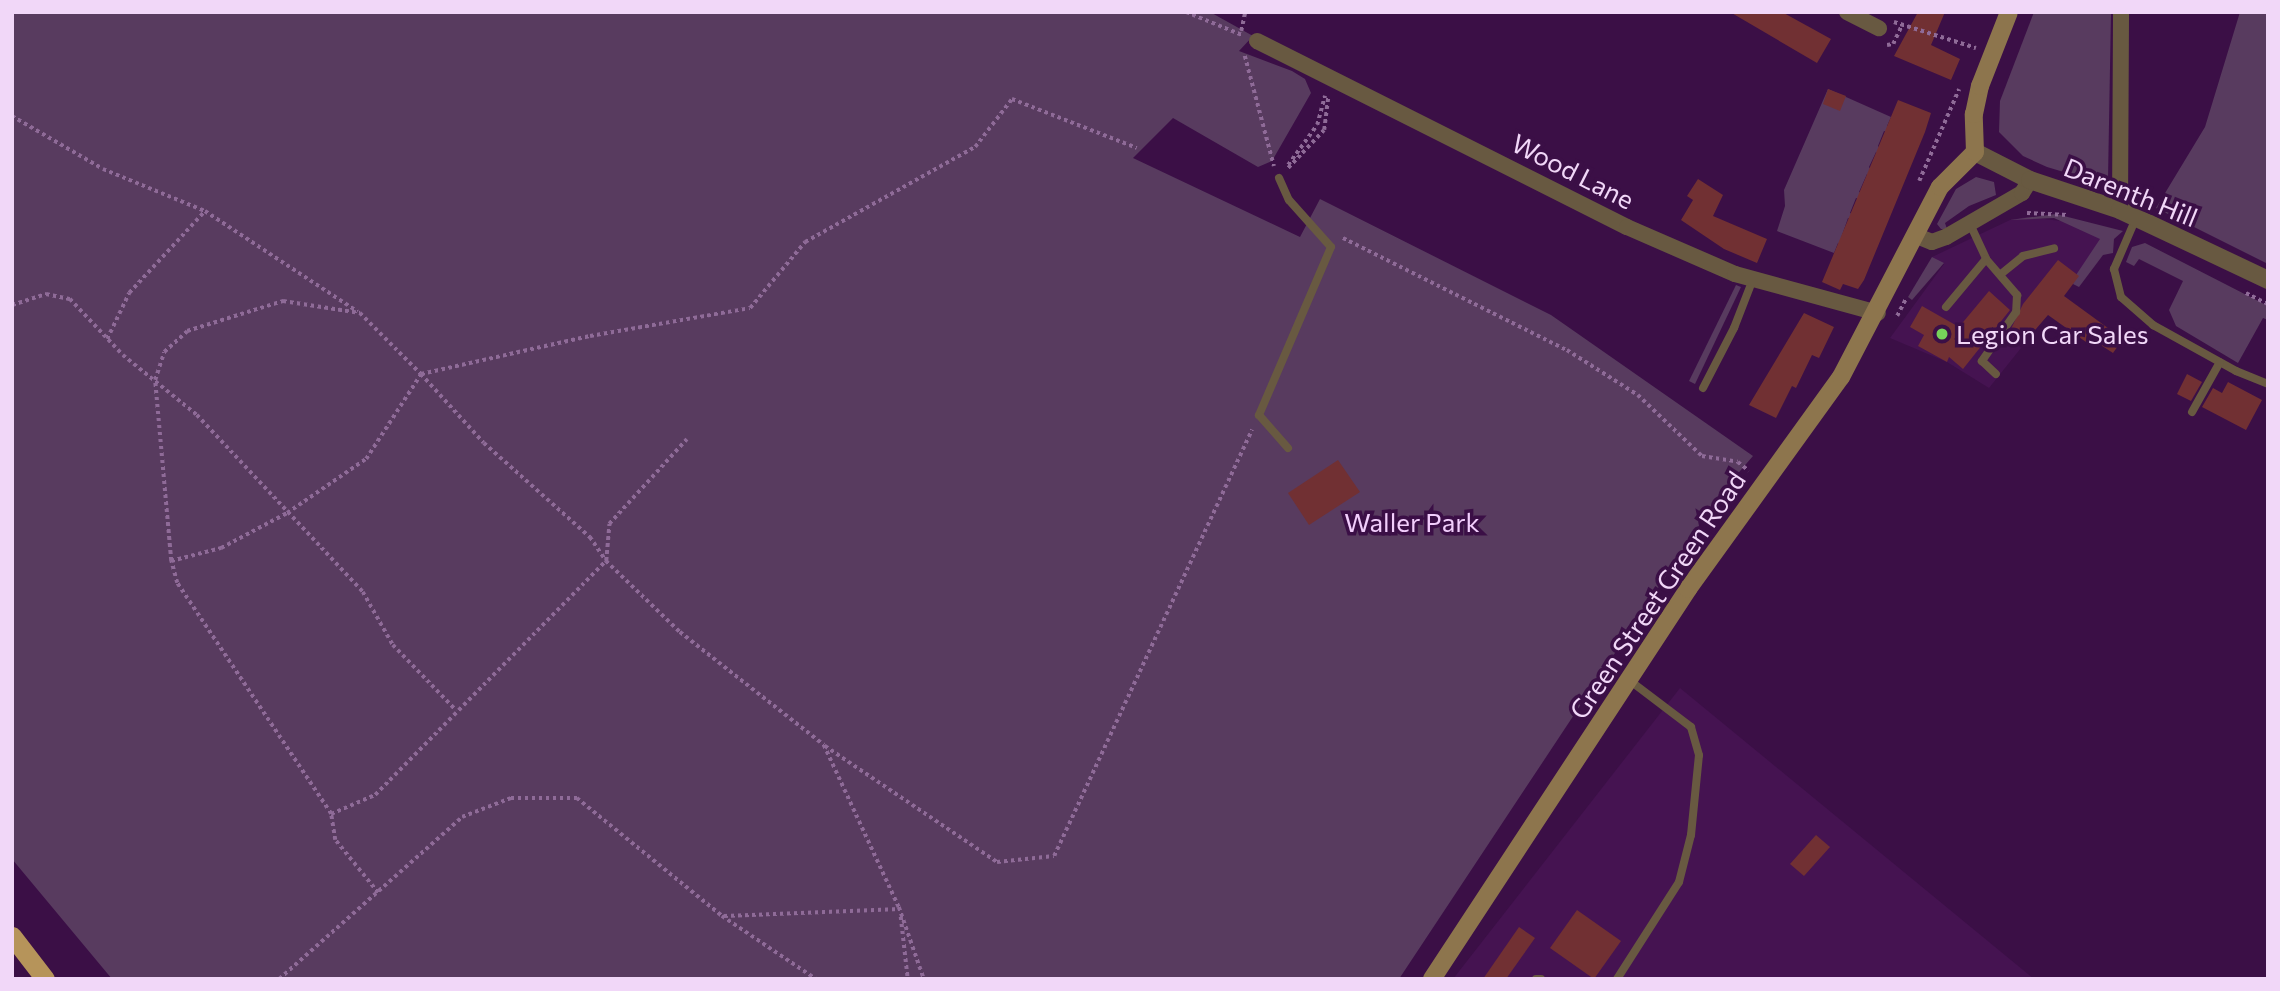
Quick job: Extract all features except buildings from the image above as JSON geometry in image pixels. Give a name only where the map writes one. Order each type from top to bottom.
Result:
[{"type":"highway","points":[[12,936],[45,979]]},
{"type":"main road","points":[[1975,152],[1974,114],[1980,86],[2009,12]]},
{"type":"main road","name":"Green Street Green Road","points":[[1432,979],[1688,589],[1841,377],[1878,313],[1940,187],[1975,152]]},
{"type":"street","points":[[2121,12],[2128,214]]},
{"type":"street","points":[[1850,13],[1885,24]]},
{"type":"street","name":"Wood Lane","points":[[1257,41],[1329,80],[1426,122],[1627,227],[1754,279],[1878,313]]},
{"type":"street","name":"Darenth Hill","points":[[1975,152],[2030,180],[2128,214],[2268,281]]},
{"type":"street","points":[[1917,236],[1936,241],[2022,193],[2030,180]]},
{"type":"lane","points":[[1279,178],[1289,200],[1331,247],[1259,415],[1288,448]]},
{"type":"lane","points":[[2128,214],[2115,269],[2119,293],[2153,325],[2220,362],[2268,384]]},
{"type":"lane","points":[[1970,224],[1986,260],[2016,291],[2018,308],[1982,360],[1996,374]]},
{"type":"lane","points":[[2001,274],[2024,256],[2054,248]]},
{"type":"lane","points":[[1946,307],[1986,260]]},
{"type":"lane","points":[[1703,388],[1734,328],[1754,279]]},
{"type":"lane","points":[[2193,412],[2220,362]]},
{"type":"lane","points":[[1617,979],[1668,905],[1691,835],[1699,755],[1691,727],[1670,708],[1629,680]]},
{"type":"path","points":[[1186,12],[1257,41]]},
{"type":"path","points":[[1245,12],[1240,34],[1266,149],[1279,178]]},
{"type":"path","points":[[1885,24],[1976,48],[1971,60]]},
{"type":"path","points":[[1279,178],[1324,130],[1329,80]]},
{"type":"path","points":[[1279,178],[1317,125],[1329,80]]},
{"type":"path","points":[[1914,192],[1961,83]]},
{"type":"path","points":[[171,561],[221,548],[287,513],[366,459],[421,374],[590,336],[750,308],[805,242],[975,147],[1012,99],[1137,148]]},
{"type":"path","points":[[12,116],[103,169],[205,211],[360,313],[484,443],[590,537],[606,562],[680,632],[824,745],[998,862],[1054,856],[1259,415]]},
{"type":"path","points":[[107,339],[129,293],[205,211]]},
{"type":"path","points":[[1331,247],[1341,237],[1567,350],[1638,395],[1702,456],[1738,462],[1751,472]]},
{"type":"path","points":[[1878,313],[1894,320],[1910,289]]},
{"type":"path","points":[[12,305],[46,294],[70,299],[107,339],[197,415],[363,592],[393,645],[456,710]]},
{"type":"path","points":[[360,313],[283,302],[187,331],[164,352],[155,380],[171,561],[177,583],[331,814],[335,841],[378,893]]},
{"type":"path","points":[[331,814],[376,795],[456,710],[606,562],[609,524],[687,439]]},
{"type":"path","points":[[824,745],[900,907],[925,979]]},
{"type":"path","points":[[279,979],[462,817],[511,798],[576,798],[722,916],[816,979]]},
{"type":"path","points":[[722,916],[900,907]]},
{"type":"path","points":[[900,907],[908,979]]},
{"type":"shaded area","points":[[2027,217],[2069,222],[2101,239],[2101,248],[1989,388],[1947,362],[1890,338],[1944,264],[1932,257],[2010,220]]},
{"type":"shaded area","points":[[1680,688],[2034,979],[1453,979]]},
{"type":"green space","name":"Waller Park","points":[[12,12],[1210,12],[1253,36],[1239,51],[1292,71],[1305,79],[1311,93],[1272,161],[1258,167],[1173,118],[1133,158],[1300,237],[1320,199],[1551,315],[1753,456],[1721,493],[1399,979],[112,979],[12,859]]},
{"type":"green space","points":[[2034,12],[2111,12],[2108,179],[2097,182],[2047,167],[2023,156],[1999,132],[2000,101]]},
{"type":"green space","points":[[2240,12],[2268,12],[2268,264],[2156,208],[2205,127]]},
{"type":"green space","points":[[1828,89],[1891,117],[1887,126],[1895,129],[1892,134],[1884,131],[1878,146],[1884,155],[1876,152],[1869,167],[1875,177],[1867,174],[1859,192],[1867,196],[1865,201],[1856,198],[1850,213],[1858,217],[1856,221],[1848,218],[1841,238],[1846,247],[1838,243],[1834,253],[1777,231],[1785,206],[1784,190]]},
{"type":"green space","points":[[1976,177],[1994,182],[1996,195],[1969,206],[1945,223],[1947,229],[1941,229],[1937,224],[1956,189]]},
{"type":"green space","points":[[2056,214],[2123,231],[2114,239],[2113,253],[2103,255],[2079,287],[2073,284],[2076,275],[2100,239],[2054,218],[2010,220]]},
{"type":"green space","points":[[2145,243],[2268,306],[2268,320],[2263,318],[2238,363],[2176,326],[2169,310],[2183,281],[2139,259],[2134,266],[2126,262],[2132,247]]},
{"type":"green space","points":[[1932,257],[1944,263],[1912,300],[1908,297]]},
{"type":"green space","points":[[1736,285],[1741,287],[1695,384],[1689,381]]},
{"type":"place","name":"Legion Car Sales","points":[[1942,334]]}]
